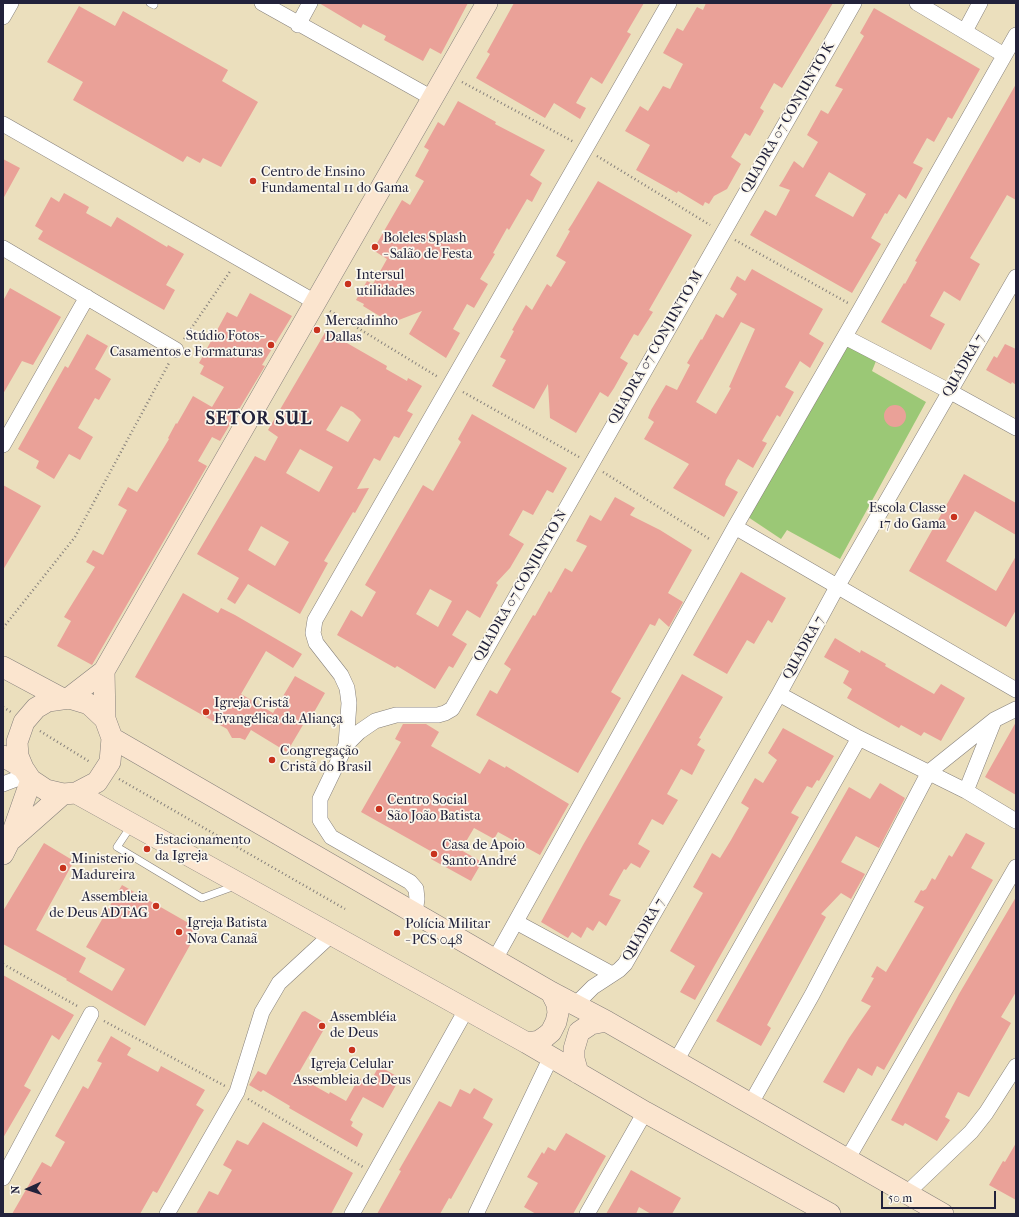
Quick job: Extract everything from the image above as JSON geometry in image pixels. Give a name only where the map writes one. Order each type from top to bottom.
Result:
[{"type":"main road","points":[[7,847],[27,774],[18,756],[17,742],[24,722],[36,708],[48,701],[65,698],[104,671],[487,3]]},
{"type":"main road","points":[[3,667],[65,698],[89,704],[109,728],[415,913],[551,992],[606,1020],[943,1214]]},
{"type":"main road","points":[[7,847],[70,793],[97,782],[110,762],[109,728],[104,671]]},
{"type":"main road","points":[[3,756],[46,790],[70,793],[133,824],[527,1043],[645,1112],[823,1212]]},
{"type":"main road","points":[[527,1043],[545,1037],[554,1027],[558,1013],[557,1004],[551,992]]},
{"type":"main road","points":[[578,1073],[574,1059],[574,1049],[579,1032],[591,1024],[606,1020]]},
{"type":"street","points":[[3,17],[11,3]]},
{"type":"street","points":[[262,3],[298,25],[432,98]]},
{"type":"street","points":[[298,25],[310,3]]},
{"type":"street","points":[[415,913],[418,899],[416,889],[410,882],[331,837],[320,820],[320,799],[346,745],[349,703],[347,688],[341,675],[316,643],[313,633],[315,620],[670,3]]},
{"type":"street","name":"QUADRA 07 CONJUNTO K","points":[[722,233],[854,3]]},
{"type":"street","points":[[917,3],[1004,54]]},
{"type":"street","points":[[964,30],[980,3]]},
{"type":"street","points":[[495,959],[723,548],[845,337],[1016,35]]},
{"type":"street","points":[[3,124],[316,302]]},
{"type":"street","name":"QUADRA 07 CONJUNTO M","points":[[590,464],[722,233]]},
{"type":"street","points":[[3,248],[176,350]]},
{"type":"street","name":"QUADRA 7","points":[[576,1004],[593,986],[619,970],[625,964],[780,694],[838,587],[949,391],[1010,302],[1016,277]]},
{"type":"street","points":[[3,445],[87,298]]},
{"type":"street","points":[[845,337],[1016,428]]},
{"type":"street","name":"QUADRA 07 CONJUNTO N","points":[[346,745],[359,732],[375,721],[396,715],[438,715],[452,709],[590,464]]},
{"type":"street","points":[[735,527],[1016,690]]},
{"type":"street","points":[[780,694],[859,738],[966,791],[1016,821]]},
{"type":"street","points":[[750,1103],[812,995],[929,772],[994,720],[1016,709]]},
{"type":"street","points":[[966,791],[994,720]]},
{"type":"street","points":[[676,1061],[859,738]]},
{"type":"street","points":[[3,784],[27,774]]},
{"type":"street","points":[[848,1158],[1016,867]]},
{"type":"street","points":[[516,922],[612,974]]},
{"type":"street","points":[[167,1214],[237,1092],[262,1012],[279,983],[331,935]]},
{"type":"street","points":[[352,1214],[466,1010]]},
{"type":"street","points":[[3,1178],[91,1014]]},
{"type":"street","points":[[476,1214],[551,1057]]},
{"type":"street","points":[[907,1193],[971,1132],[986,1113],[1016,1066]]},
{"type":"street","points":[[587,1214],[645,1112]]},
{"type":"lane","points":[[133,824],[117,847],[202,898],[240,884]]},
{"type":"path","points":[[446,74],[586,148],[722,233],[860,310]]},
{"type":"path","points":[[3,628],[75,537],[176,350],[238,258]]},
{"type":"path","points":[[590,464],[723,548]]},
{"type":"path","points":[[3,706],[24,722],[345,909]]},
{"type":"path","points":[[3,964],[91,1014],[237,1092],[375,1174]]},
{"type":"green space","points":[[847,343],[878,356],[872,371],[926,402],[840,559],[787,530],[781,539],[748,517]]},
{"type":"building","points":[[319,3],[468,3],[441,54],[430,48],[423,61],[384,40],[386,36],[363,24],[361,28]]},
{"type":"building","points":[[514,3],[644,3],[627,32],[631,34],[602,84],[591,77],[576,103],[586,108],[580,119],[554,103],[545,118],[476,78],[490,54],[487,52]]},
{"type":"building","points":[[706,3],[833,3],[782,88],[774,83],[760,108],[764,111],[750,136],[745,133],[731,157],[741,164],[727,189],[714,196],[709,204],[705,202],[703,206],[678,191],[677,193],[636,170],[650,145],[625,131],[640,106],[648,111],[663,86],[670,89],[683,64],[663,53],[677,28],[683,31],[697,7],[703,10]]},
{"type":"building","points":[[79,6],[115,26],[123,11],[228,70],[222,81],[258,102],[221,167],[203,158],[200,163],[187,156],[183,162],[73,100],[83,82],[47,62]]},
{"type":"building","points":[[874,8],[980,69],[952,119],[948,117],[934,142],[927,138],[913,163],[923,168],[906,199],[899,194],[887,214],[885,213],[871,238],[881,244],[852,293],[750,235],[765,210],[776,216],[790,190],[779,186],[794,161],[803,168],[818,142],[807,135],[821,110],[828,114],[843,89],[835,86],[864,36],[860,33]],"holes":[[[829,172],[866,194],[853,217],[815,196]]]},
{"type":"building","points":[[1016,84],[1016,200],[1007,195],[970,258],[980,264],[960,301],[944,291],[930,316],[945,324],[931,350],[881,322],[904,283],[905,284],[917,262],[915,261]]},
{"type":"building","points":[[458,101],[496,122],[495,124],[545,150],[530,175],[542,183],[532,202],[527,199],[509,230],[507,228],[493,253],[495,254],[480,279],[488,284],[474,308],[467,304],[453,329],[460,333],[446,358],[409,334],[422,311],[391,323],[356,300],[367,281],[373,284],[387,259],[373,250],[402,200],[410,205],[424,181],[415,176],[429,150],[424,147],[438,122],[444,126]]},
{"type":"building","points":[[3,159],[20,168],[3,199]]},
{"type":"building","points":[[598,181],[692,235],[649,310],[653,312],[638,336],[634,334],[620,358],[628,363],[614,388],[608,397],[600,392],[576,433],[550,418],[548,384],[534,409],[492,386],[506,360],[500,357],[514,331],[512,330],[526,305],[532,310],[547,284],[551,287],[566,262],[556,256],[570,231],[568,230]]},
{"type":"building","points":[[64,193],[89,207],[86,213],[111,227],[117,217],[167,247],[168,245],[184,254],[166,285],[175,290],[164,310],[38,239],[43,231],[35,226],[51,197],[59,202]]},
{"type":"building","points":[[752,269],[823,309],[809,334],[824,343],[810,368],[800,361],[785,387],[794,392],[780,417],[777,415],[762,441],[767,443],[753,468],[738,459],[726,480],[725,485],[738,492],[724,517],[673,488],[689,464],[644,439],[654,422],[648,418],[651,410],[666,385],[677,390],[690,365],[687,363],[716,314],[723,318],[737,294],[730,289],[737,276],[745,281]],"holes":[[[741,322],[755,329],[729,387],[731,388],[716,414],[696,402]]]},
{"type":"building","points":[[10,288],[61,317],[33,365],[22,361],[3,394],[3,301]]},
{"type":"building","points":[[250,293],[292,316],[262,365],[265,366],[220,441],[212,437],[198,461],[207,466],[92,665],[57,646],[71,621],[64,617],[95,567],[86,562],[93,550],[103,555],[127,510],[118,505],[128,487],[137,492],[193,396],[212,407],[224,387],[200,374],[204,366],[199,363],[227,312],[237,317]]},
{"type":"building","points":[[326,331],[387,366],[386,369],[407,381],[408,378],[422,386],[407,411],[413,414],[399,438],[394,436],[380,461],[374,458],[357,489],[369,488],[355,513],[353,512],[324,561],[328,563],[300,614],[248,584],[235,604],[227,599],[239,578],[197,554],[255,456],[265,461],[278,437],[268,430]],"holes":[[[341,406],[353,412],[361,420],[348,442],[326,430]],[[300,449],[333,467],[319,492],[286,473]],[[261,526],[289,542],[275,566],[248,550]]]},
{"type":"building","points":[[87,334],[108,346],[95,369],[111,379],[99,400],[95,398],[78,428],[93,437],[80,460],[69,454],[54,479],[36,468],[39,461],[18,449],[65,366],[68,368]]},
{"type":"building","points":[[1005,344],[1016,349],[1016,385],[1012,382],[1011,384],[986,370],[994,356],[997,358]]},
{"type":"building","points":[[895,405],[903,408],[906,416],[903,424],[895,427],[887,424],[884,416],[887,408]]},
{"type":"building","points":[[472,414],[567,468],[553,493],[547,490],[533,515],[523,510],[509,535],[524,544],[510,568],[496,583],[498,585],[480,618],[467,610],[452,635],[467,644],[453,668],[449,666],[435,689],[397,666],[395,668],[337,635],[351,610],[362,617],[376,592],[365,585],[423,485],[433,491],[461,442],[458,439]],"holes":[[[430,589],[452,601],[438,627],[416,614]]]},
{"type":"building","points":[[964,474],[1016,503],[1016,535],[975,511],[946,561],[996,591],[1016,556],[1016,610],[1006,627],[909,571]]},
{"type":"building","points":[[3,485],[41,506],[3,570]]},
{"type":"building","points":[[615,497],[635,508],[630,515],[660,530],[692,550],[668,593],[683,602],[669,627],[659,618],[655,626],[650,624],[611,692],[621,698],[578,773],[476,715],[490,690],[497,694],[511,669],[504,664],[533,615],[535,616],[549,591],[551,593],[565,568],[572,572],[587,546],[576,541],[590,515],[601,521]]},
{"type":"building","points":[[741,572],[786,598],[772,623],[768,620],[754,644],[747,640],[727,674],[693,655]]},
{"type":"building","points":[[183,593],[218,613],[221,608],[235,615],[302,654],[293,668],[266,651],[241,694],[273,713],[295,676],[325,693],[313,714],[310,713],[287,752],[251,730],[245,740],[240,738],[232,738],[227,729],[135,677]]},
{"type":"building","points":[[835,638],[860,653],[861,650],[886,664],[885,666],[934,694],[941,684],[965,698],[941,741],[924,732],[921,736],[901,725],[899,728],[847,698],[852,689],[843,683],[849,671],[824,657]]},
{"type":"building","points":[[682,674],[723,697],[699,738],[701,739],[697,745],[705,750],[692,775],[681,769],[667,794],[678,800],[663,825],[652,819],[638,844],[650,851],[640,868],[631,863],[626,870],[624,869],[609,895],[621,900],[606,926],[599,921],[593,931],[587,927],[581,938],[572,932],[568,938],[541,922],[583,845]]},
{"type":"building","points":[[1016,722],[1016,795],[985,777]]},
{"type":"building","points":[[403,724],[426,724],[439,732],[431,746],[480,774],[489,759],[505,768],[506,766],[569,804],[540,855],[498,832],[494,839],[474,828],[461,850],[482,862],[471,881],[431,859],[434,853],[361,812],[401,742],[395,739]]},
{"type":"building","points":[[783,728],[834,756],[819,781],[817,780],[812,788],[807,786],[791,813],[799,817],[695,1000],[680,992],[695,966],[670,951],[703,893],[693,887],[712,853],[720,858],[749,808],[741,803],[755,778],[763,783],[777,760],[768,753]]},
{"type":"building","points":[[880,783],[905,798],[879,848],[856,836],[841,862],[865,874],[851,899],[841,893],[821,914],[826,917],[767,1025],[771,1028],[761,1046],[716,1021],[849,787],[870,799]]},
{"type":"building","points":[[966,833],[985,843],[971,868],[993,880],[884,1070],[877,1066],[872,1076],[858,1068],[844,1093],[823,1082],[849,1038],[871,1006],[861,1001],[874,978],[871,977],[877,966],[886,972],[924,907],[914,902],[921,890],[923,891],[926,889],[932,878],[935,880],[949,855],[952,857]]},
{"type":"building","points":[[44,843],[74,861],[36,930],[86,958],[79,972],[112,991],[125,969],[86,947],[122,885],[199,929],[145,1026],[66,980],[67,979],[3,944],[3,911]]},
{"type":"building","points":[[1016,897],[1016,992],[1001,1017],[1011,1023],[969,1097],[958,1092],[945,1117],[950,1120],[937,1141],[905,1123],[903,1126],[891,1120],[959,994]]},
{"type":"building","points":[[3,975],[74,1015],[59,1040],[52,1035],[24,1086],[31,1090],[3,1138]]},
{"type":"building","points":[[305,1011],[327,1024],[297,1076],[329,1094],[330,1092],[346,1101],[359,1078],[369,1084],[379,1066],[400,1078],[383,1108],[363,1097],[350,1120],[353,1122],[351,1126],[363,1134],[357,1147],[289,1108],[290,1106],[263,1090],[261,1092],[249,1085],[258,1071],[266,1075],[302,1012]]},
{"type":"building","points":[[111,1036],[131,1048],[127,1055],[158,1072],[161,1066],[205,1090],[196,1105],[204,1110],[157,1193],[153,1191],[140,1214],[12,1214],[42,1162],[51,1167],[65,1142],[55,1136],[83,1086],[88,1089],[102,1063],[97,1061]]},
{"type":"building","points":[[474,1088],[493,1099],[483,1118],[493,1124],[451,1199],[449,1198],[440,1214],[377,1214],[401,1171],[399,1170],[439,1101],[451,1107],[460,1089],[470,1094]]},
{"type":"building","points":[[263,1122],[353,1173],[331,1214],[196,1214],[209,1191],[218,1195],[232,1170],[223,1165],[237,1140],[248,1145]]},
{"type":"building","points":[[566,1133],[606,1156],[573,1214],[536,1214],[524,1207],[538,1183],[527,1177],[542,1152],[544,1154],[548,1147],[555,1151]]},
{"type":"building","points":[[1016,1143],[1016,1200],[989,1185],[1003,1161],[1005,1162]]},
{"type":"building","points":[[631,1170],[681,1198],[672,1214],[651,1214],[639,1207],[636,1214],[606,1214]]},
{"type":"place","name":"Centro de Ensino Fundamental 11 do Gama","points":[[253,181]]},
{"type":"place","name":"Boleles Splash - Salão de Festa","points":[[375,247]]},
{"type":"place","name":"Intersul utilidades","points":[[348,284]]},
{"type":"place","name":"Mercadinho Dallas","points":[[317,330]]},
{"type":"place","name":"Stúdio Fotos- Casamentos e Formaturas","points":[[271,345]]},
{"type":"place","name":"Escola Classe 17 do Gama","points":[[954,517]]},
{"type":"place","name":"Igreja Cristã Evangélica da Aliança","points":[[206,712]]},
{"type":"place","name":"Congregação Cristã do Brasil","points":[[272,760]]},
{"type":"place","name":"Centro Social São João Batista","points":[[379,809]]},
{"type":"place","name":"Estacionamento da Igreja","points":[[147,849]]},
{"type":"place","name":"Casa de Apoio Santo André","points":[[434,854]]},
{"type":"place","name":"Ministerio Madureira","points":[[63,868]]},
{"type":"place","name":"Assembleia de Deus ADTAG","points":[[156,906]]},
{"type":"place","name":"Igreja Batista Nova Canaã","points":[[179,932]]},
{"type":"place","name":"Polícia Militar - PCS 048","points":[[397,933]]},
{"type":"place","name":"Assembléia de Deus","points":[[322,1026]]},
{"type":"place","name":"Igreja Celular Assembleia de Deus","points":[[352,1050]]},
{"type":"district","name":"SETOR SUL","points":[[259,420]]}]
